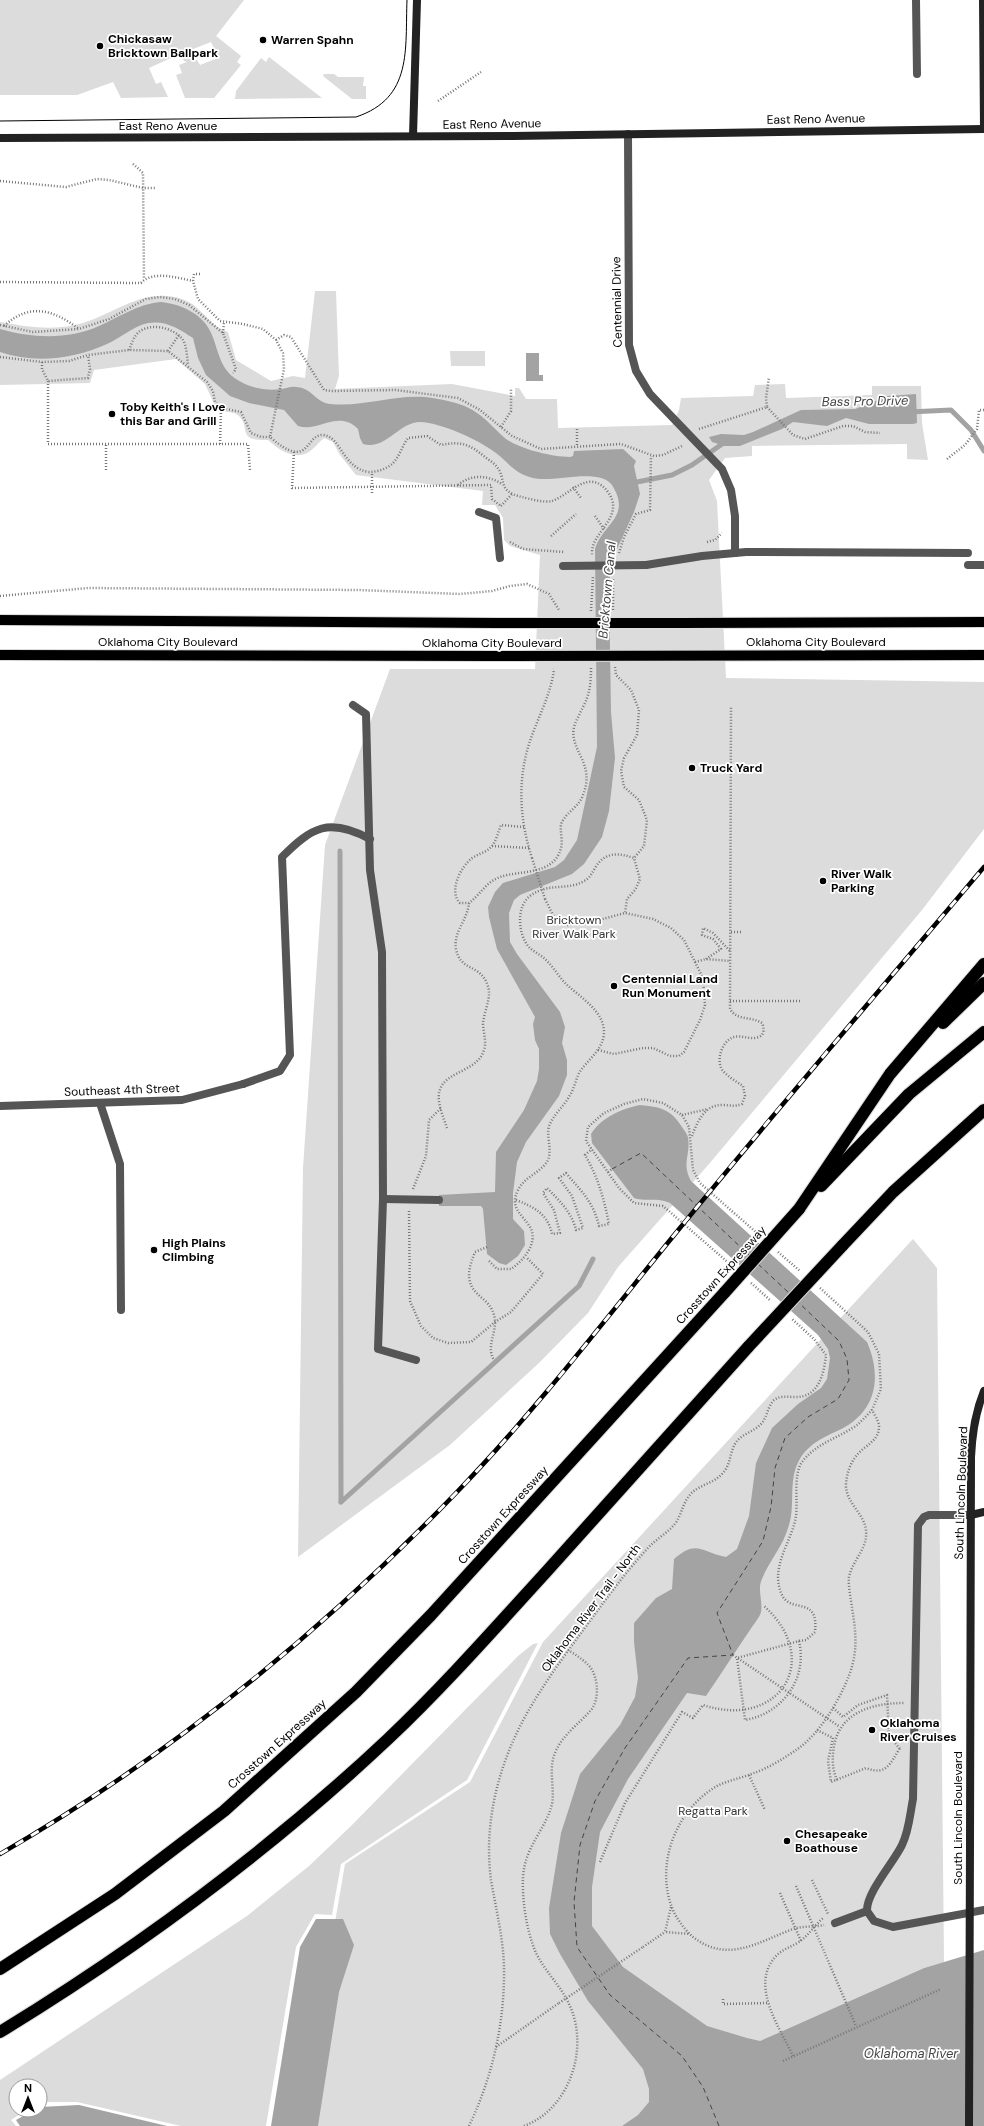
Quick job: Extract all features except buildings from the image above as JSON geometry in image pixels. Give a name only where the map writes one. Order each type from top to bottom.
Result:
[{"type":"highway","points":[[800,1209],[890,1074],[984,964]]},
{"type":"highway","points":[[890,1074],[984,983]]},
{"type":"highway","name":"Crosstown Expressway","points":[[0,1969],[115,1894],[224,1811],[356,1692],[437,1609],[800,1209],[909,1094],[984,1032]]},
{"type":"highway","points":[[0,2032],[72,1988],[194,1903],[307,1811],[389,1738],[459,1667],[749,1346],[893,1192],[984,1110]]},
{"type":"main road","points":[[413,136],[417,0]]},
{"type":"main road","points":[[983,0],[984,129]]},
{"type":"main road","name":"East Reno Avenue","points":[[0,138],[413,136],[984,129]]},
{"type":"main road","name":"Oklahoma City Boulevard","points":[[0,620],[497,623],[984,622]]},
{"type":"main road","name":"Oklahoma City Boulevard","points":[[0,655],[984,655]]},
{"type":"main road","name":"South Lincoln Boulevard","points":[[969,2126],[972,1436],[977,1412],[984,1391]]},
{"type":"main road","points":[[971,1515],[984,1512]]},
{"type":"street","points":[[916,0],[917,74]]},
{"type":"street","name":"Centennial Drive","points":[[628,134],[629,326],[632,359],[641,382],[650,394],[722,469],[731,490],[735,516],[735,553]]},
{"type":"street","points":[[479,512],[496,518],[500,558]]},
{"type":"street","points":[[563,566],[646,565],[702,556],[735,553],[968,553]]},
{"type":"street","points":[[968,565],[984,565]]},
{"type":"street","points":[[353,705],[366,714],[370,870],[382,952],[383,1199],[378,1349],[416,1360]]},
{"type":"street","name":"Southeast 4th Street","points":[[0,1106],[182,1100],[243,1084],[280,1071],[290,1055],[282,857],[302,837],[327,826],[352,829],[370,839]]},
{"type":"street","points":[[100,1103],[120,1164],[121,1310]]},
{"type":"street","points":[[383,1199],[439,1200]]},
{"type":"street","points":[[971,1515],[929,1515],[924,1517],[918,1525],[913,1799],[908,1828],[895,1860],[869,1900],[867,1911],[874,1921],[884,1926],[893,1927],[984,1910]]},
{"type":"street","points":[[836,1923],[867,1911]]},
{"type":"path","points":[[438,101],[481,72]]},
{"type":"path","points":[[133,164],[143,173],[144,279]]},
{"type":"path","points":[[0,181],[66,187],[97,179],[109,180],[143,188],[155,188]]},
{"type":"path","points":[[200,274],[194,274],[193,280],[198,299],[220,321],[258,327],[276,340],[283,353],[284,360],[282,380],[273,416]]},
{"type":"path","points":[[0,282],[141,283],[144,279],[162,276],[193,280]]},
{"type":"path","points":[[2,326],[33,332],[79,330],[109,319],[146,299],[160,297],[175,299],[190,305],[223,333]]},
{"type":"path","points":[[2,326],[20,314],[32,311],[44,311],[64,318],[79,330]]},
{"type":"path","points":[[224,322],[223,333],[236,369],[233,374]]},
{"type":"path","points":[[129,350],[136,335],[144,329],[152,327],[168,329],[179,335],[185,342],[188,366]]},
{"type":"path","points":[[168,351],[179,335]]},
{"type":"path","points":[[276,340],[284,335],[291,337],[321,386],[327,391],[395,390],[458,398],[480,410],[516,439],[535,448],[621,444],[651,456],[663,455],[681,445]]},
{"type":"path","points":[[0,356],[42,362],[69,361],[88,355],[129,350],[168,351],[207,382],[213,391],[216,402],[221,408],[242,412],[251,433],[261,437],[270,437]]},
{"type":"path","points":[[48,381],[88,378],[90,369],[88,355]]},
{"type":"path","points":[[42,362],[42,369],[48,381],[48,444],[248,444],[250,470]]},
{"type":"path","points":[[769,377],[766,398],[767,408],[793,435],[805,439],[843,426],[853,426],[865,432],[880,433]]},
{"type":"path","points":[[501,427],[511,411],[511,388]]},
{"type":"path","points":[[220,444],[221,408]]},
{"type":"path","points":[[695,430],[767,408]]},
{"type":"path","points":[[947,459],[965,445],[977,430],[979,410],[984,410]]},
{"type":"path","points":[[577,429],[577,447]]},
{"type":"path","points":[[106,445],[106,470]]},
{"type":"path","points":[[294,452],[292,488],[491,486],[492,499],[502,506],[504,510]]},
{"type":"path","points":[[618,556],[624,537],[636,514],[650,510],[651,456]]},
{"type":"path","points":[[372,472],[372,493]]},
{"type":"path","points":[[457,486],[463,480],[482,477],[493,478],[502,484]]},
{"type":"path","points":[[573,487],[581,498]]},
{"type":"path","points":[[502,506],[512,494]]},
{"type":"path","points":[[551,536],[576,514]]},
{"type":"path","points":[[595,516],[604,529]]},
{"type":"path","points":[[699,544],[720,537],[724,528]]},
{"type":"path","points":[[509,540],[511,544],[523,548],[564,552]]},
{"type":"path","points":[[613,614],[615,571]]},
{"type":"path","points":[[0,596],[88,588],[359,590],[460,594],[492,591],[510,586],[527,584]]},
{"type":"path","points":[[615,660],[616,676],[631,690],[639,710],[637,735],[624,758],[621,771],[624,787],[639,800],[647,820],[644,846],[634,858]]},
{"type":"path","points":[[549,693],[529,744],[523,768],[521,810],[529,848],[545,899],[556,919],[568,925],[584,924],[625,913],[653,919],[671,928],[684,940],[703,978],[705,1005],[700,1020],[684,1052],[679,1056],[670,1056],[653,1048],[634,1048],[614,1054],[598,1050]]},
{"type":"path","points":[[682,1115],[715,1106],[734,1107],[742,1104],[745,1096],[743,1086],[724,1073],[720,1064],[720,1053],[725,1042],[734,1037],[758,1037],[762,1034],[764,1028],[762,1023],[750,1018],[742,1018],[733,1014],[730,1009],[730,707]]},
{"type":"path","points":[[490,848],[492,845],[520,849],[529,848]]},
{"type":"path","points":[[489,1261],[497,1269],[511,1269],[526,1257],[531,1245],[532,1233],[530,1227],[518,1213],[516,1200],[518,1191],[525,1180],[539,1171],[547,1161],[550,1152],[550,1123],[570,1095],[581,1071],[598,1050],[604,1033],[603,1023],[597,1012],[565,983],[547,960],[528,946],[520,928],[520,914],[525,902],[530,896],[548,887],[577,884],[585,881],[606,856],[619,853],[634,858]]},
{"type":"path","points":[[625,913],[627,899],[635,890],[640,879],[634,858]]},
{"type":"path","points":[[446,1128],[440,1108],[439,1095],[443,1083],[478,1061],[482,1056],[486,1045],[483,1024],[489,989],[480,974],[464,966],[456,949],[456,938],[466,918],[469,903]]},
{"type":"path","points":[[695,962],[706,959],[721,949],[712,939],[702,934],[703,928],[713,933],[730,951]]},
{"type":"path","points":[[731,932],[743,932]]},
{"type":"path","points":[[706,959],[730,961]]},
{"type":"path","points":[[730,1001],[802,1001]]},
{"type":"path","points":[[733,1267],[663,1206],[634,1203],[619,1188],[586,1141],[588,1128],[604,1113],[624,1104],[643,1099],[663,1103],[682,1115],[689,1128],[693,1170],[700,1183],[764,1239]]},
{"type":"path","points":[[440,1108],[429,1120],[426,1156],[408,1200],[410,1302],[420,1326],[433,1338],[456,1344],[470,1342],[495,1322],[511,1312],[543,1274],[526,1257]]},
{"type":"path","points":[[691,1138],[696,1122],[708,1109]]},
{"type":"path","points":[[516,1200],[535,1207],[546,1217],[551,1225],[552,1234],[560,1233],[554,1210],[543,1193],[547,1188],[563,1204],[574,1220],[576,1230],[583,1228],[572,1196],[560,1178],[566,1173],[586,1196],[595,1210],[599,1226],[609,1224],[604,1196],[593,1169],[585,1155],[592,1149]]},
{"type":"path","points":[[608,1172],[612,1169]]},
{"type":"path","points":[[487,1247],[475,1252],[468,1276],[474,1292],[493,1310],[495,1322],[490,1347],[494,1360]]},
{"type":"path","points":[[775,1249],[804,1274]]},
{"type":"path","points":[[750,1282],[774,1303]]},
{"type":"path","points":[[737,1658],[806,1640],[815,1632],[816,1622],[811,1610],[805,1606],[790,1604],[782,1596],[778,1581],[779,1564],[796,1517],[796,1487],[801,1463],[817,1447],[857,1425],[872,1410],[881,1389],[879,1354],[868,1332],[816,1284]]},
{"type":"path","name":"Oklahoma River Trail - North","points":[[470,2126],[490,2070],[496,2047],[502,2006],[504,1966],[489,1858],[496,1797],[505,1762],[517,1731],[531,1706],[568,1650],[648,1547],[675,1524],[689,1496],[700,1486],[711,1482],[723,1473],[730,1463],[733,1449],[738,1440],[762,1424],[773,1402],[784,1396],[797,1398],[808,1394],[819,1385],[824,1369],[826,1355],[814,1339],[791,1318]]},
{"type":"path","points":[[836,1923],[814,1927],[795,1928],[754,1945],[731,1950],[707,1946],[690,1934],[672,1907],[668,1891],[667,1868],[675,1831],[689,1810],[712,1789],[730,1780],[761,1770],[799,1748],[817,1730],[833,1708],[845,1686],[854,1660],[856,1643],[850,1577],[866,1546],[866,1528],[860,1513],[851,1502],[846,1487],[849,1469],[857,1454],[875,1441],[879,1425],[872,1410]]},
{"type":"path","points":[[600,1862],[625,1803],[682,1712],[693,1718],[703,1705],[722,1710],[743,1710],[766,1704],[782,1689],[790,1672],[790,1643],[783,1626],[764,1606]]},
{"type":"path","points":[[737,1658],[745,1720],[758,1718],[773,1709],[790,1694],[799,1670],[801,1649],[799,1641]]},
{"type":"path","points":[[524,2126],[538,2119],[566,2091],[574,2064],[577,2044],[576,2025],[570,2005],[544,1967],[532,1940],[523,1883],[528,1852],[551,1806],[554,1755],[562,1741],[592,1709],[596,1698],[595,1681],[591,1668],[568,1650]]},
{"type":"path","points":[[733,1655],[840,1727]]},
{"type":"path","points":[[833,1708],[844,1717],[858,1705],[887,1695],[889,1736],[900,1748],[902,1753]]},
{"type":"path","points":[[837,1780],[834,1773],[833,1753],[840,1727],[860,1711],[878,1704],[915,1703]]},
{"type":"path","points":[[817,1730],[833,1738],[828,1761],[832,1782],[866,1768],[875,1771],[882,1770],[889,1766],[900,1748]]},
{"type":"path","points":[[749,1775],[765,1810]]},
{"type":"path","points":[[812,1880],[828,1914]]},
{"type":"path","points":[[796,1886],[856,2026]]},
{"type":"path","points":[[780,1893],[801,1941]]},
{"type":"path","points":[[665,1932],[672,1907]]},
{"type":"path","points":[[793,2056],[768,2003],[766,1981],[771,1964],[775,1957],[783,1950],[801,1941],[828,1914],[835,1911]]},
{"type":"path","points":[[496,2047],[665,1932],[690,1934]]},
{"type":"path","points":[[783,2061],[856,2026],[941,1989]]},
{"type":"path","points":[[723,1999],[723,2004],[768,2003]]},
{"type":"green space","name":"Chickasaw Bricktown Ballpark","points":[[0,0],[244,0],[216,36],[241,56],[237,62],[241,65],[214,98],[185,98],[176,75],[182,73],[179,65],[187,62],[184,61],[180,54],[149,68],[156,84],[161,82],[168,97],[121,98],[113,82],[77,95],[0,95]],"holes":[[[211,42],[218,58],[200,65],[197,60],[192,61],[188,51]]]},
{"type":"green space","points":[[269,57],[322,98],[235,99],[236,91],[261,58],[266,62]]},
{"type":"green space","points":[[324,74],[334,74],[338,77],[364,77],[363,86],[366,86],[366,99],[352,99],[323,76]]},
{"type":"green space","name":"Bricktown River Walk Park","points":[[315,291],[336,291],[339,376],[335,389],[452,384],[515,396],[515,388],[519,388],[526,399],[557,399],[558,428],[672,425],[679,410],[681,398],[753,396],[755,385],[785,384],[786,398],[872,395],[872,386],[921,386],[922,423],[928,460],[907,459],[907,444],[752,446],[752,456],[725,458],[709,480],[717,501],[726,678],[984,682],[984,829],[922,910],[709,1164],[618,1267],[588,1313],[540,1362],[450,1445],[298,1557],[303,1168],[325,845],[390,669],[535,669],[540,555],[510,546],[504,540],[503,518],[495,505],[482,505],[483,491],[356,475],[340,455],[333,442],[324,438],[309,452],[302,455],[296,455],[281,450],[268,440],[258,440],[248,436],[239,416],[232,412],[217,410],[205,384],[176,359],[94,370],[90,383],[0,385],[0,322],[43,328],[70,326],[84,323],[138,300],[152,296],[167,296],[187,301],[200,310],[216,326],[228,332],[236,360],[271,381],[293,376],[305,378]]},
{"type":"green space","points":[[450,351],[485,351],[485,366],[451,366]]},
{"type":"green space","name":"Regatta Park","points":[[913,1239],[937,1268],[944,1962],[924,1968],[760,2041],[622,2126],[300,2126],[345,1864],[470,1782],[543,1642]]},
{"type":"green space","points":[[538,1643],[467,1780],[341,1864],[332,1915],[315,1914],[296,1947],[266,2126],[181,2126],[77,2102],[48,2102],[48,2078],[8,2078],[8,2118],[14,2118],[11,2120],[16,2126],[0,2126],[0,2080],[247,1916],[309,1866],[351,1826],[518,1656],[533,1644]]},
{"type":"water","name":"Bricktown Canal","points":[[161,302],[184,308],[198,316],[212,335],[225,368],[235,379],[252,387],[272,390],[292,387],[301,388],[306,389],[325,403],[343,405],[411,397],[424,397],[443,400],[473,410],[512,443],[536,452],[554,456],[570,457],[573,456],[574,451],[623,449],[636,461],[634,466],[640,494],[634,512],[612,560],[609,586],[611,712],[615,758],[609,811],[602,837],[584,864],[572,874],[520,895],[514,900],[509,913],[510,942],[517,954],[560,1012],[565,1027],[562,1043],[567,1060],[567,1075],[559,1096],[526,1142],[517,1162],[513,1193],[513,1219],[524,1231],[525,1245],[518,1256],[506,1265],[499,1263],[487,1254],[483,1209],[481,1206],[439,1206],[439,1195],[495,1192],[496,1152],[524,1110],[537,1081],[539,1069],[539,1049],[535,1040],[533,1024],[535,1017],[497,949],[488,907],[495,892],[503,883],[555,867],[564,860],[577,840],[597,747],[595,549],[599,540],[618,512],[619,505],[617,496],[612,485],[606,480],[597,477],[587,476],[542,479],[521,474],[489,448],[460,433],[439,425],[420,422],[412,423],[378,444],[371,445],[363,444],[358,429],[350,423],[343,421],[336,421],[313,427],[298,426],[284,410],[249,403],[230,396],[206,375],[198,358],[193,338],[166,324],[155,322],[148,323],[132,329],[107,344],[68,356],[41,359],[13,356],[0,352],[0,329],[37,336],[75,334],[99,326],[144,305]]},
{"type":"water","points":[[526,353],[539,353],[539,375],[543,375],[543,381],[526,381]]},
{"type":"water","points":[[916,394],[917,423],[913,424],[869,424],[846,418],[827,426],[793,422],[782,429],[740,446],[725,446],[712,442],[709,437],[721,434],[744,435],[801,410],[855,409],[888,396]]},
{"type":"water","name":"Oklahoma River","points":[[640,1105],[659,1108],[674,1116],[688,1137],[689,1144],[686,1164],[691,1181],[867,1342],[874,1366],[875,1378],[874,1389],[870,1400],[856,1419],[845,1427],[816,1442],[801,1457],[797,1465],[794,1474],[792,1508],[789,1525],[761,1583],[761,1608],[758,1619],[706,1696],[687,1693],[628,1779],[600,1832],[592,1887],[592,1926],[623,1967],[707,2026],[760,2041],[924,1968],[984,1950],[984,2126],[622,2126],[638,2115],[649,2102],[649,2089],[643,2069],[588,2001],[550,1934],[549,1908],[561,1833],[580,1774],[620,1725],[635,1697],[638,1678],[634,1642],[634,1623],[656,1598],[672,1589],[674,1559],[682,1553],[694,1548],[726,1557],[737,1549],[749,1516],[756,1463],[772,1428],[798,1404],[821,1388],[827,1379],[830,1358],[828,1349],[818,1335],[670,1203],[661,1200],[643,1200],[634,1198],[592,1143],[591,1134],[606,1118],[619,1111]]},
{"type":"water","points":[[316,1919],[343,1919],[354,1945],[339,1992],[318,2126],[271,2126],[300,1947]]},
{"type":"water","points":[[79,2105],[167,2126],[20,2126],[16,2120],[20,2118],[48,2118],[48,2107]]},
{"type":"waterway","name":"Bass Pro Drive","points":[[909,412],[951,410],[971,430],[984,451]]},
{"type":"waterway","name":"Bass Pro Drive","points":[[632,483],[672,475],[692,465],[725,442]]},
{"type":"waterway","points":[[340,851],[341,1502]]},
{"type":"waterway","points":[[341,1502],[579,1286],[593,1259]]},
{"type":"ferry route","points":[[612,1169],[641,1153],[750,1256]]},
{"type":"ferry route","points":[[758,1264],[789,1293]]},
{"type":"ferry route","points":[[719,2126],[703,2087],[682,2056],[610,1995],[577,1947],[574,1902],[580,1845],[595,1801],[625,1748],[688,1658],[733,1655],[717,1613],[763,1541],[771,1507],[775,1468],[785,1438],[808,1417],[838,1399],[849,1380],[847,1359],[839,1341],[797,1301]]},
{"type":"tram line","points":[[0,121],[356,117],[374,109],[388,98],[397,85],[405,54],[407,0]]},
{"type":"railway","points":[[0,1854],[123,1776],[183,1734],[241,1689],[352,1594],[457,1492],[542,1398],[751,1142],[984,867]]},
{"type":"place","name":"Warren Spahn","points":[[263,40]]},
{"type":"place","name":"Chickasaw Bricktown Ballpark","points":[[100,46]]},
{"type":"place","name":"Toby Keith's I Love this Bar and Grill","points":[[112,414]]},
{"type":"place","name":"Truck Yard","points":[[692,768]]},
{"type":"place","name":"River Walk Parking","points":[[823,881]]},
{"type":"place","name":"Centennial Land Run Monument","points":[[614,986]]},
{"type":"place","name":"High Plains Climbing","points":[[154,1250]]},
{"type":"place","name":"Oklahoma River Cruises","points":[[872,1730]]},
{"type":"place","name":"Chesapeake Boathouse","points":[[787,1841]]}]
